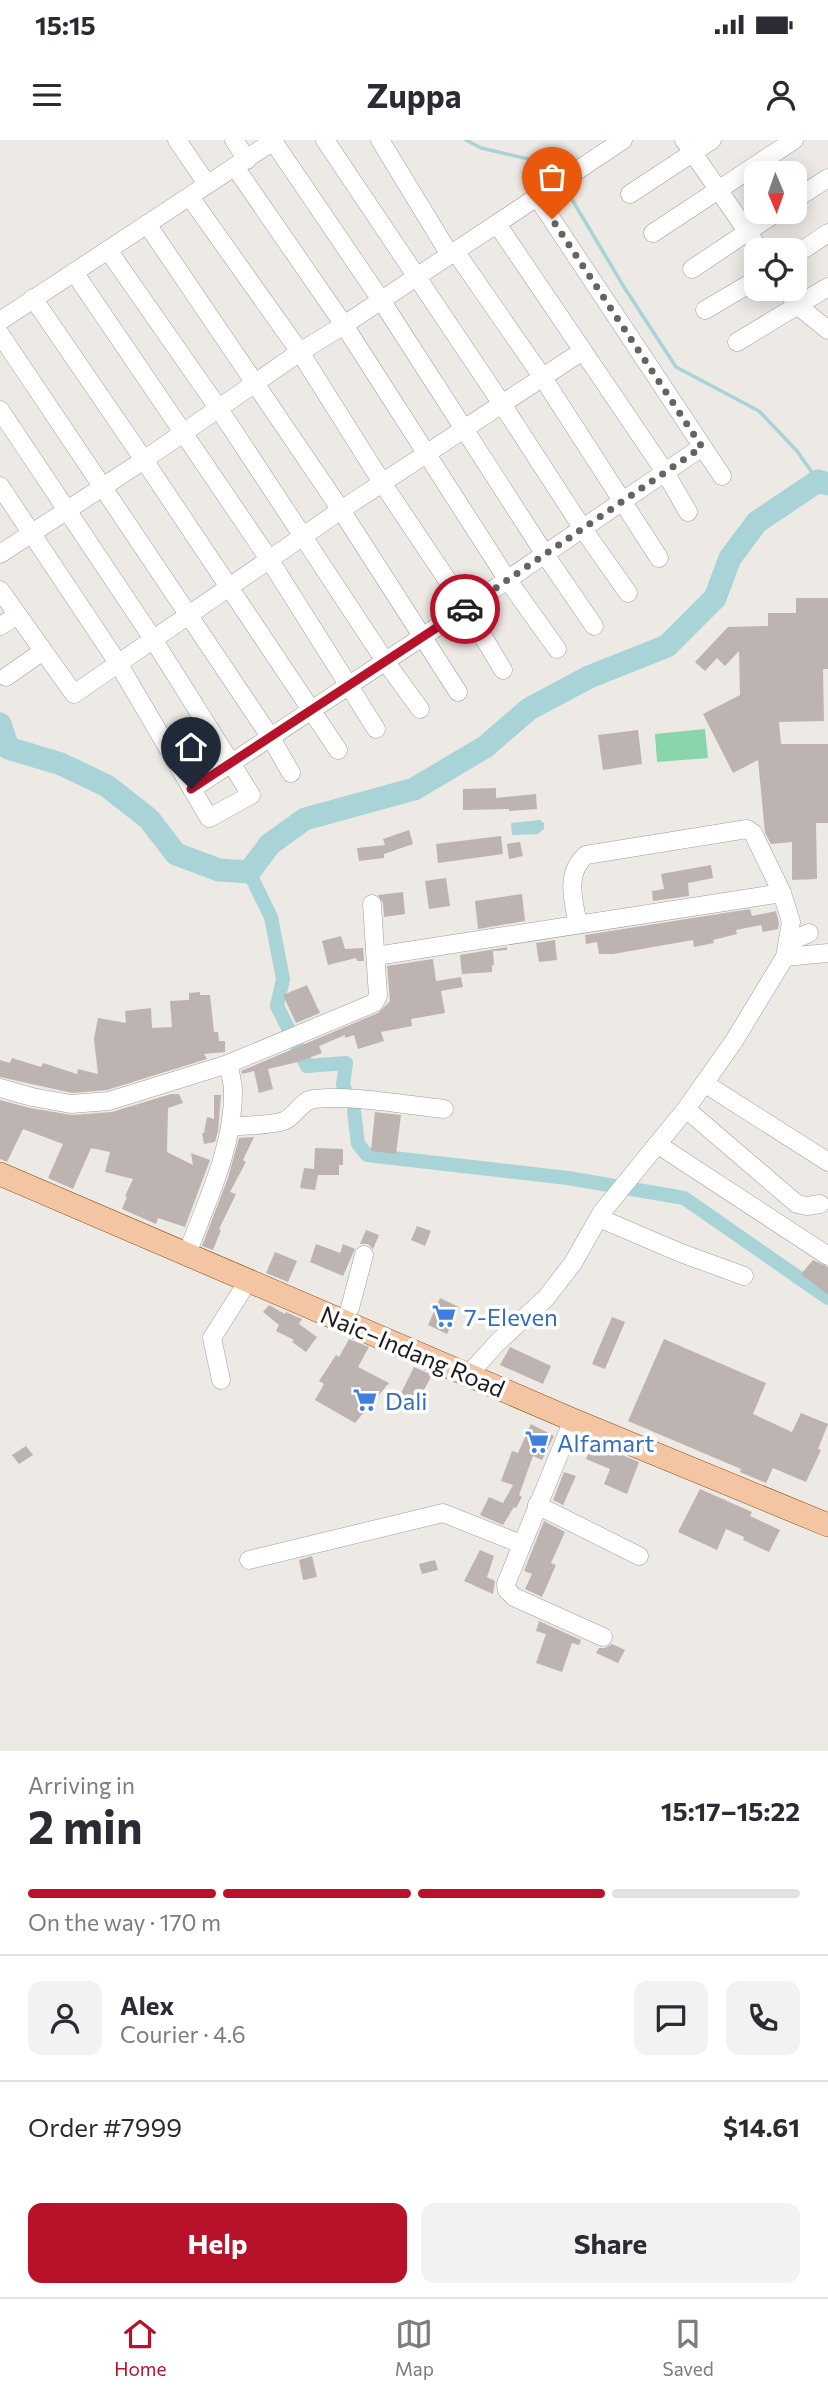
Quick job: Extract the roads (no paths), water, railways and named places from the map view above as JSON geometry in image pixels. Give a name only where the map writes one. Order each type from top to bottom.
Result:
[{"type":"main road","name":"Naic–Indang Road","points":[[0,1174],[248,1281],[348,1314],[469,1374],[573,1420],[828,1525]]},
{"type":"street","points":[[177,140],[207,184]]},
{"type":"street","points":[[234,140],[241,163],[507,579],[557,649]]},
{"type":"street","points":[[325,140],[628,593]]},
{"type":"street","points":[[380,140],[453,253],[543,378],[659,558]]},
{"type":"street","points":[[0,554],[144,460],[300,352],[623,140]]},
{"type":"street","points":[[629,194],[688,146],[712,140]]},
{"type":"street","points":[[653,233],[794,140]]},
{"type":"street","points":[[0,321],[274,141],[382,300],[544,554],[594,626]]},
{"type":"street","points":[[688,146],[751,238]]},
{"type":"street","points":[[807,192],[828,178]]},
{"type":"street","points":[[539,195],[722,476]]},
{"type":"street","points":[[190,197],[300,352],[383,484],[466,608],[503,670]]},
{"type":"street","points":[[147,224],[257,383],[458,692]]},
{"type":"street","points":[[497,224],[665,472],[688,512]]},
{"type":"street","points":[[692,269],[759,224]]},
{"type":"street","points":[[807,247],[828,233]]},
{"type":"street","points":[[108,250],[219,409],[385,661],[420,709]]},
{"type":"street","points":[[74,272],[269,559],[376,729]]},
{"type":"street","points":[[705,310],[744,287]]},
{"type":"street","points":[[737,342],[828,287]]},
{"type":"street","points":[[33,298],[338,750]]},
{"type":"street","points":[[794,301],[828,330]]},
{"type":"street","points":[[0,334],[271,738],[291,773]]},
{"type":"street","points":[[0,590],[74,694],[341,510],[582,352]]},
{"type":"street","points":[[0,410],[153,639],[251,795],[209,818],[118,663],[0,486]]},
{"type":"street","points":[[191,789],[466,608],[702,447]]},
{"type":"street","points":[[0,626],[18,615]]},
{"type":"street","points":[[6,677],[43,651]]},
{"type":"street","points":[[469,1374],[497,1343],[546,1298],[573,1263],[600,1215],[686,1109],[734,1041],[787,950],[791,922],[782,893],[753,833],[747,829],[586,855],[582,858],[571,884],[578,924]]},
{"type":"street","points":[[376,956],[782,893]]},
{"type":"street","points":[[0,1088],[71,1104],[109,1101],[228,1064],[374,1003],[378,996],[372,904]]},
{"type":"street","points":[[787,950],[809,933]]},
{"type":"street","points":[[787,950],[828,953]]},
{"type":"street","points":[[187,1254],[230,1127],[234,1088],[228,1064]]},
{"type":"street","points":[[704,1083],[828,1163]]},
{"type":"street","points":[[230,1127],[280,1122],[290,1117],[301,1105],[312,1100],[359,1101],[444,1109]]},
{"type":"street","points":[[686,1109],[797,1204],[820,1204]]},
{"type":"street","points":[[657,1144],[828,1256]]},
{"type":"street","points":[[600,1215],[681,1253],[744,1276]]},
{"type":"street","points":[[348,1314],[364,1255]]},
{"type":"street","points":[[221,1380],[212,1338],[248,1281]]},
{"type":"street","points":[[573,1420],[506,1584],[510,1594],[603,1637]]},
{"type":"street","points":[[537,1506],[639,1556]]},
{"type":"street","points":[[249,1560],[443,1513],[521,1544]]},
{"type":"water","points":[[540,820],[544,823],[544,829],[538,834],[512,835],[511,823]]},
{"type":"waterway","points":[[466,140],[481,148],[550,164],[558,177]]},
{"type":"waterway","points":[[564,186],[624,287],[676,367],[759,411],[797,451],[818,481]]},
{"type":"waterway","points":[[0,724],[8,748],[61,764],[107,786],[149,819],[176,854],[219,870],[249,872],[270,844],[305,819],[414,789],[485,747],[529,709],[589,677],[667,646],[715,598],[730,558],[757,522],[818,481],[828,484]]},
{"type":"waterway","points":[[249,872],[271,917],[283,979],[277,1006],[307,1066],[346,1063],[343,1085],[345,1090]]},
{"type":"waterway","points":[[354,1111],[358,1144],[367,1155],[568,1178],[684,1198],[828,1298]]},
{"type":"place","name":"7-Eleven","points":[[444,1316]]},
{"type":"place","name":"Dali","points":[[365,1400]]},
{"type":"place","name":"Alfamart","points":[[537,1442]]}]
